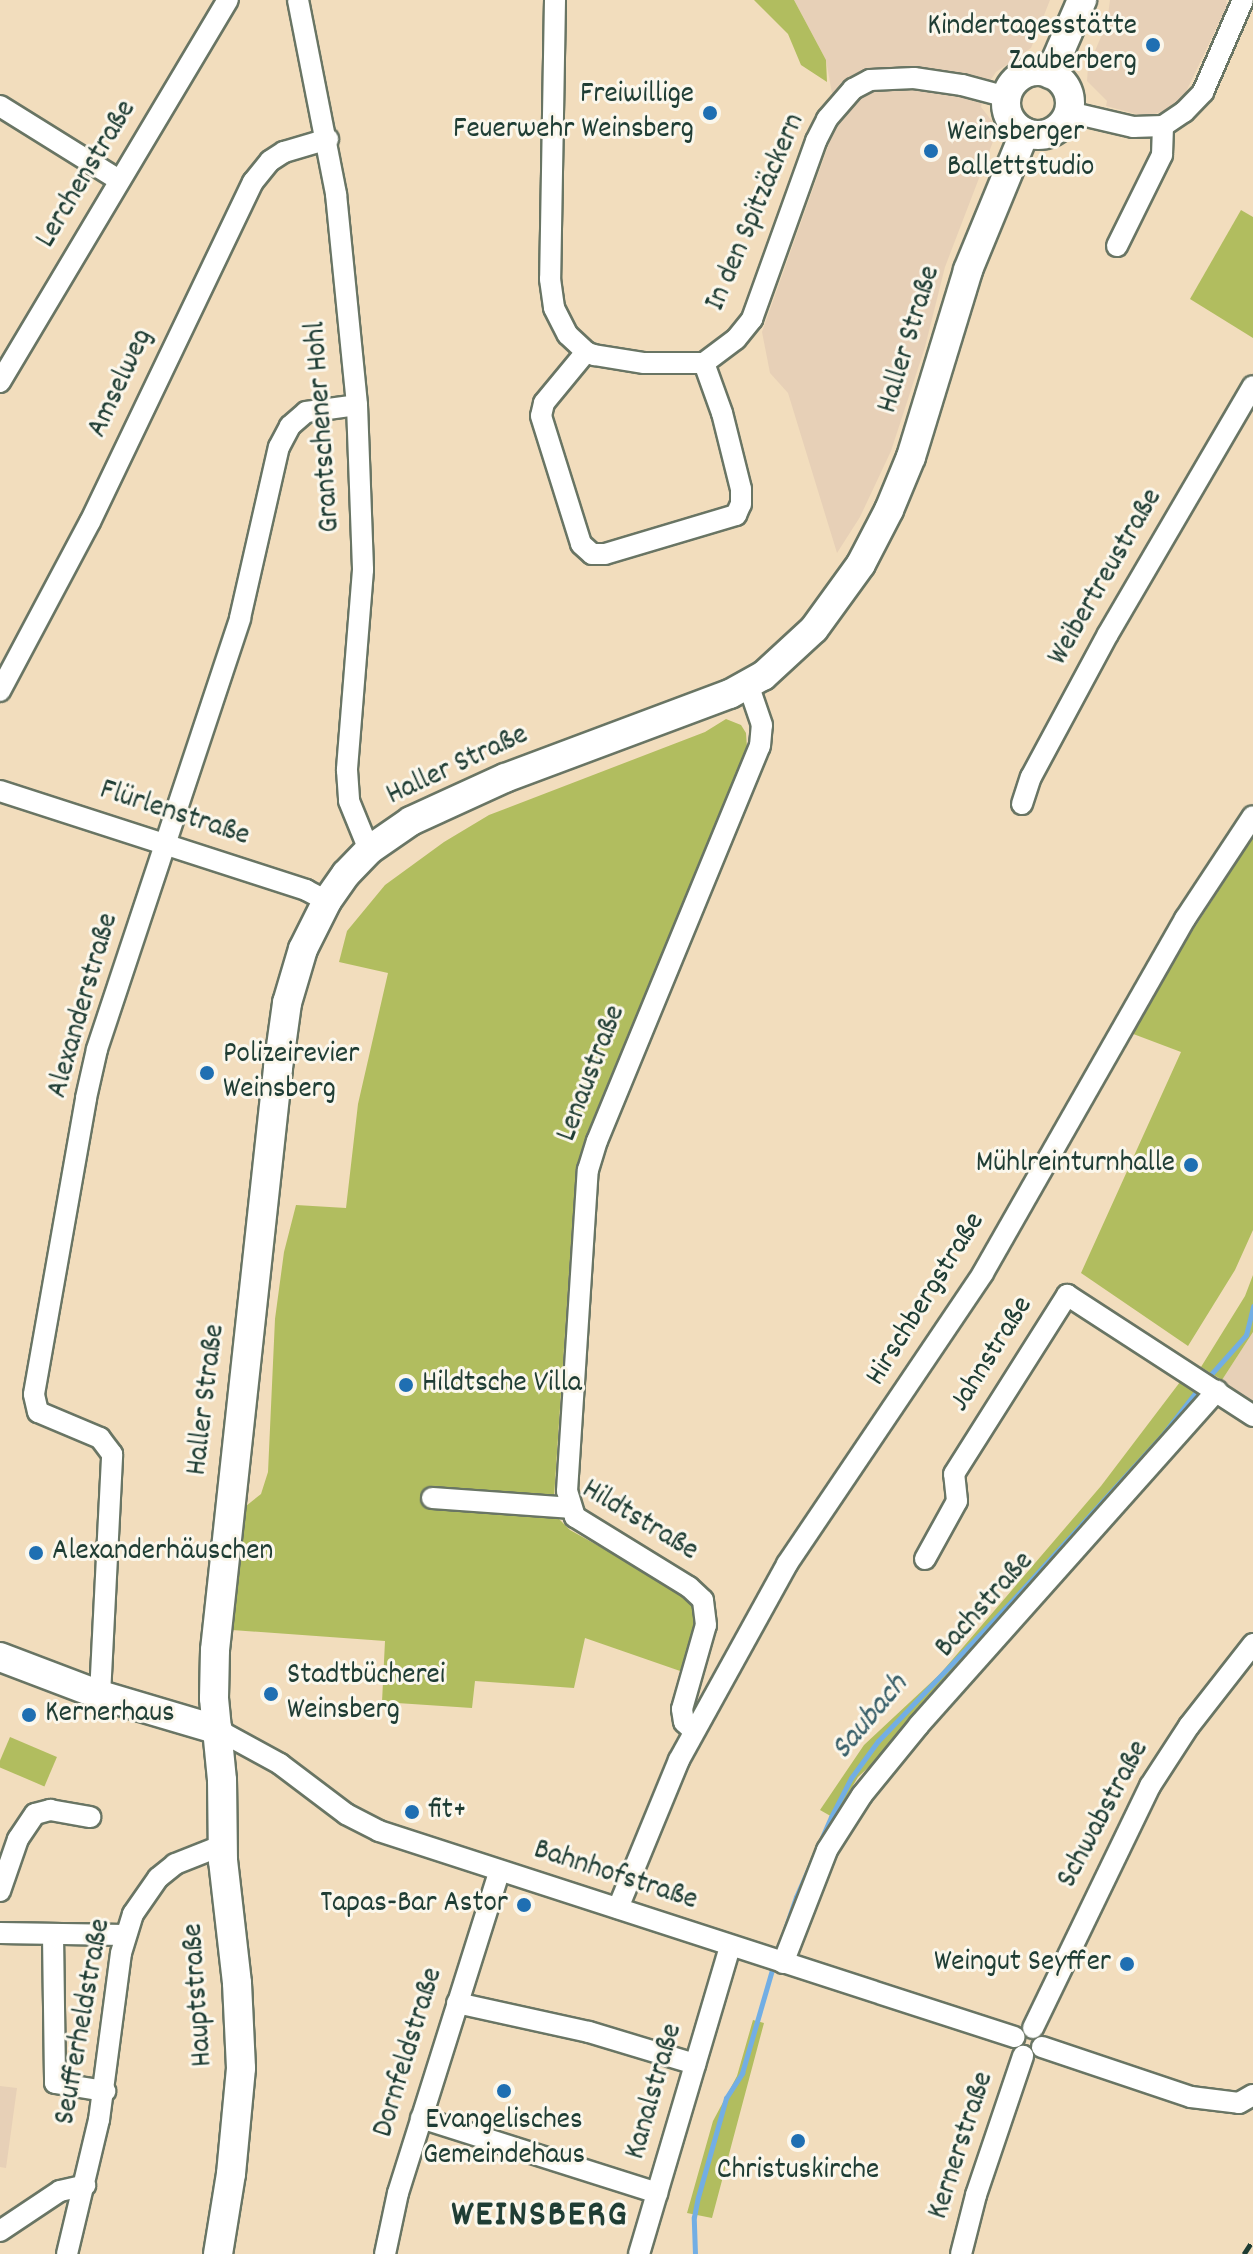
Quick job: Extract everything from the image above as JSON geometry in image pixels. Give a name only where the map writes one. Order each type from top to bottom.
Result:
[{"type":"street","name":"Lerchenstraße","points":[[0,382],[228,0]]},
{"type":"street","name":"Grantschener Hohl","points":[[298,0],[328,139],[357,405],[363,570],[347,770],[349,801],[369,850]]},
{"type":"street","points":[[555,0],[550,279],[554,308],[568,335],[586,352],[644,363],[704,363],[722,413],[741,489],[741,504],[736,515],[605,554],[592,554],[581,544],[541,416],[544,403],[586,352]]},
{"type":"street","points":[[1050,74],[1082,0]]},
{"type":"street","points":[[1069,112],[1133,127],[1163,126],[1184,112],[1203,92],[1243,0]]},
{"type":"street","points":[[1025,74],[1050,74],[1066,87],[1069,112],[1052,132],[1025,132],[1012,122],[1007,97],[1011,87],[1025,74]]},
{"type":"street","name":"In den Spitzäckern","points":[[704,363],[736,339],[752,319],[816,141],[827,119],[853,89],[870,80],[914,78],[962,85],[1007,97]]},
{"type":"street","points":[[0,106],[119,180]]},
{"type":"street","points":[[1117,246],[1162,155],[1163,126]]},
{"type":"street","name":"Haller Straße","points":[[218,1730],[214,1698],[215,1650],[278,1068],[287,1003],[303,949],[327,901],[369,850],[442,804],[748,684],[792,652],[814,629],[861,564],[889,510],[911,457],[968,270],[1025,132]]},
{"type":"street","name":"Amselweg","points":[[0,691],[90,522],[253,182],[270,161],[284,152],[328,139]]},
{"type":"street","name":"Weibertreustraße","points":[[1022,804],[1031,777],[1101,647],[1253,386]]},
{"type":"street","name":"Alexanderstraße","points":[[100,1695],[112,1454],[100,1438],[38,1412],[34,1394],[97,1049],[240,618],[279,447],[290,426],[306,412],[357,405]]},
{"type":"street","name":"Lenaustraße","points":[[570,1508],[567,1491],[588,1170],[597,1141],[760,746],[762,725],[748,684]]},
{"type":"street","name":"Flürlenstraße","points":[[0,791],[306,890],[327,901]]},
{"type":"street","name":"Hirschbergstraße","points":[[618,1908],[694,1731],[787,1564],[983,1273],[1185,919],[1253,816]]},
{"type":"street","name":"Jahnstraße","points":[[925,1559],[957,1501],[954,1474],[1067,1295],[1253,1416]]},
{"type":"street","name":"Bachstraße","points":[[782,1962],[827,1850],[874,1779],[1207,1385]]},
{"type":"street","name":"Hildtstraße","points":[[432,1498],[570,1508],[575,1517],[689,1587],[703,1600],[707,1611],[706,1625],[682,1709],[684,1722],[694,1731]]},
{"type":"street","name":"Schwabstraße","points":[[1028,2042],[1150,1786],[1189,1726],[1253,1644]]},
{"type":"street","points":[[0,1657],[100,1695],[218,1730]]},
{"type":"street","name":"Hauptstraße","points":[[218,1730],[223,1845],[237,1983],[241,2068],[231,2174],[218,2254]]},
{"type":"street","name":"Bahnhofstraße","points":[[218,1730],[280,1764],[365,1825],[499,1872],[618,1908],[1191,2097],[1246,2099]]},
{"type":"street","points":[[0,1891],[18,1839],[35,1814],[50,1810],[90,1817]]},
{"type":"street","name":"Seufferheldstraße","points":[[67,2254],[105,2091],[125,1935],[133,1914],[158,1878],[184,1859],[223,1845]]},
{"type":"street","name":"Dornfeldstraße","points":[[385,2254],[398,2193],[499,1872]]},
{"type":"street","points":[[0,1933],[125,1935]]},
{"type":"street","points":[[53,1935],[55,2083],[105,2091]]},
{"type":"street","name":"Kanalstraße","points":[[639,2254],[730,1946]]},
{"type":"street","points":[[457,2003],[589,2032],[695,2064]]},
{"type":"street","name":"Kernerstraße","points":[[961,2254],[976,2195],[1028,2042]]},
{"type":"street","points":[[421,2118],[657,2193]]},
{"type":"street","points":[[0,2231],[60,2191],[85,2185]]},
{"type":"shaded area","points":[[794,0],[1050,0],[1031,48],[996,72],[986,87],[981,107],[992,121],[994,139],[945,267],[925,347],[891,451],[860,517],[837,553],[788,393],[770,373],[762,332],[837,121],[826,60]]},
{"type":"shaded area","name":"Kindertagesstätte Zauberberg","points":[[1110,0],[1226,0],[1227,6],[1183,98],[1172,108],[1152,115],[1106,106],[1107,101],[1087,81],[1088,67],[1107,23]]},
{"type":"shaded area","points":[[1253,1332],[1253,1402],[1222,1380]]},
{"type":"shaded area","points":[[0,2086],[17,2088],[6,2168],[0,2167]]},
{"type":"green space","points":[[754,0],[794,0],[826,60],[827,82],[801,65],[788,34]]},
{"type":"green space","points":[[1241,210],[1253,217],[1253,338],[1190,299]]},
{"type":"green space","points":[[726,719],[741,725],[746,733],[747,748],[586,1136],[576,1168],[554,1498],[558,1518],[570,1530],[685,1594],[695,1609],[696,1630],[683,1672],[585,1638],[574,1688],[475,1681],[472,1708],[382,1702],[385,1641],[232,1630],[246,1506],[261,1494],[268,1472],[275,1319],[284,1252],[296,1205],[346,1208],[358,1104],[388,973],[339,962],[347,931],[385,885],[444,842],[489,815],[705,732]]},
{"type":"green space","name":"Mühlreinturnhalle","points":[[1253,837],[1253,1230],[1235,1270],[1188,1346],[1081,1273],[1181,1052],[1128,1032],[1188,928],[1193,930]]},
{"type":"green space","points":[[1253,1275],[1253,1332],[1222,1380],[1201,1367],[1245,1296]]},
{"type":"green space","points":[[1180,1382],[1201,1396],[896,1742],[858,1777],[834,1818],[820,1810],[864,1745],[940,1674],[1101,1486]]},
{"type":"green space","points":[[10,1737],[57,1757],[44,1786],[0,1768]]},
{"type":"green space","points":[[753,2020],[764,2023],[712,2218],[687,2213],[713,2121],[737,2076]]},
{"type":"waterway","name":"Saubach","points":[[1205,1381],[1246,1335],[1253,1306]]},
{"type":"waterway","name":"Saubach","points":[[783,1935],[831,1817],[851,1778],[878,1741],[1011,1602],[1164,1433],[1199,1388]]},
{"type":"waterway","name":"Saubach","points":[[695,2254],[694,2217],[698,2197],[726,2098],[742,2073],[774,1963]]},
{"type":"railway","points":[[1244,2254],[1253,2240]]},
{"type":"place","name":"Kindertagesstätte Zauberberg","points":[[1153,45]]},
{"type":"place","name":"Freiwillige Feuerwehr Weinsberg","points":[[710,113]]},
{"type":"place","name":"Weinsberger Ballettstudio","points":[[931,151]]},
{"type":"place","name":"Polizeirevier Weinsberg","points":[[207,1073]]},
{"type":"place","name":"Mühlreinturnhalle","points":[[1191,1165]]},
{"type":"place","name":"Hildtsche Villa","points":[[406,1385]]},
{"type":"place","name":"Alexanderhäuschen","points":[[36,1553]]},
{"type":"place","name":"Stadtbücherei Weinsberg","points":[[271,1694]]},
{"type":"place","name":"Kernerhaus","points":[[29,1715]]},
{"type":"place","name":"fit+","points":[[412,1812]]},
{"type":"place","name":"Tapas-Bar Astor","points":[[524,1905]]},
{"type":"place","name":"Weingut Seyffer","points":[[1127,1964]]},
{"type":"place","name":"Evangelisches Gemeindehaus","points":[[504,2091]]},
{"type":"place","name":"Christuskirche","points":[[798,2141]]},
{"type":"district","name":"WEINSBERG","points":[[540,2217]]}]
